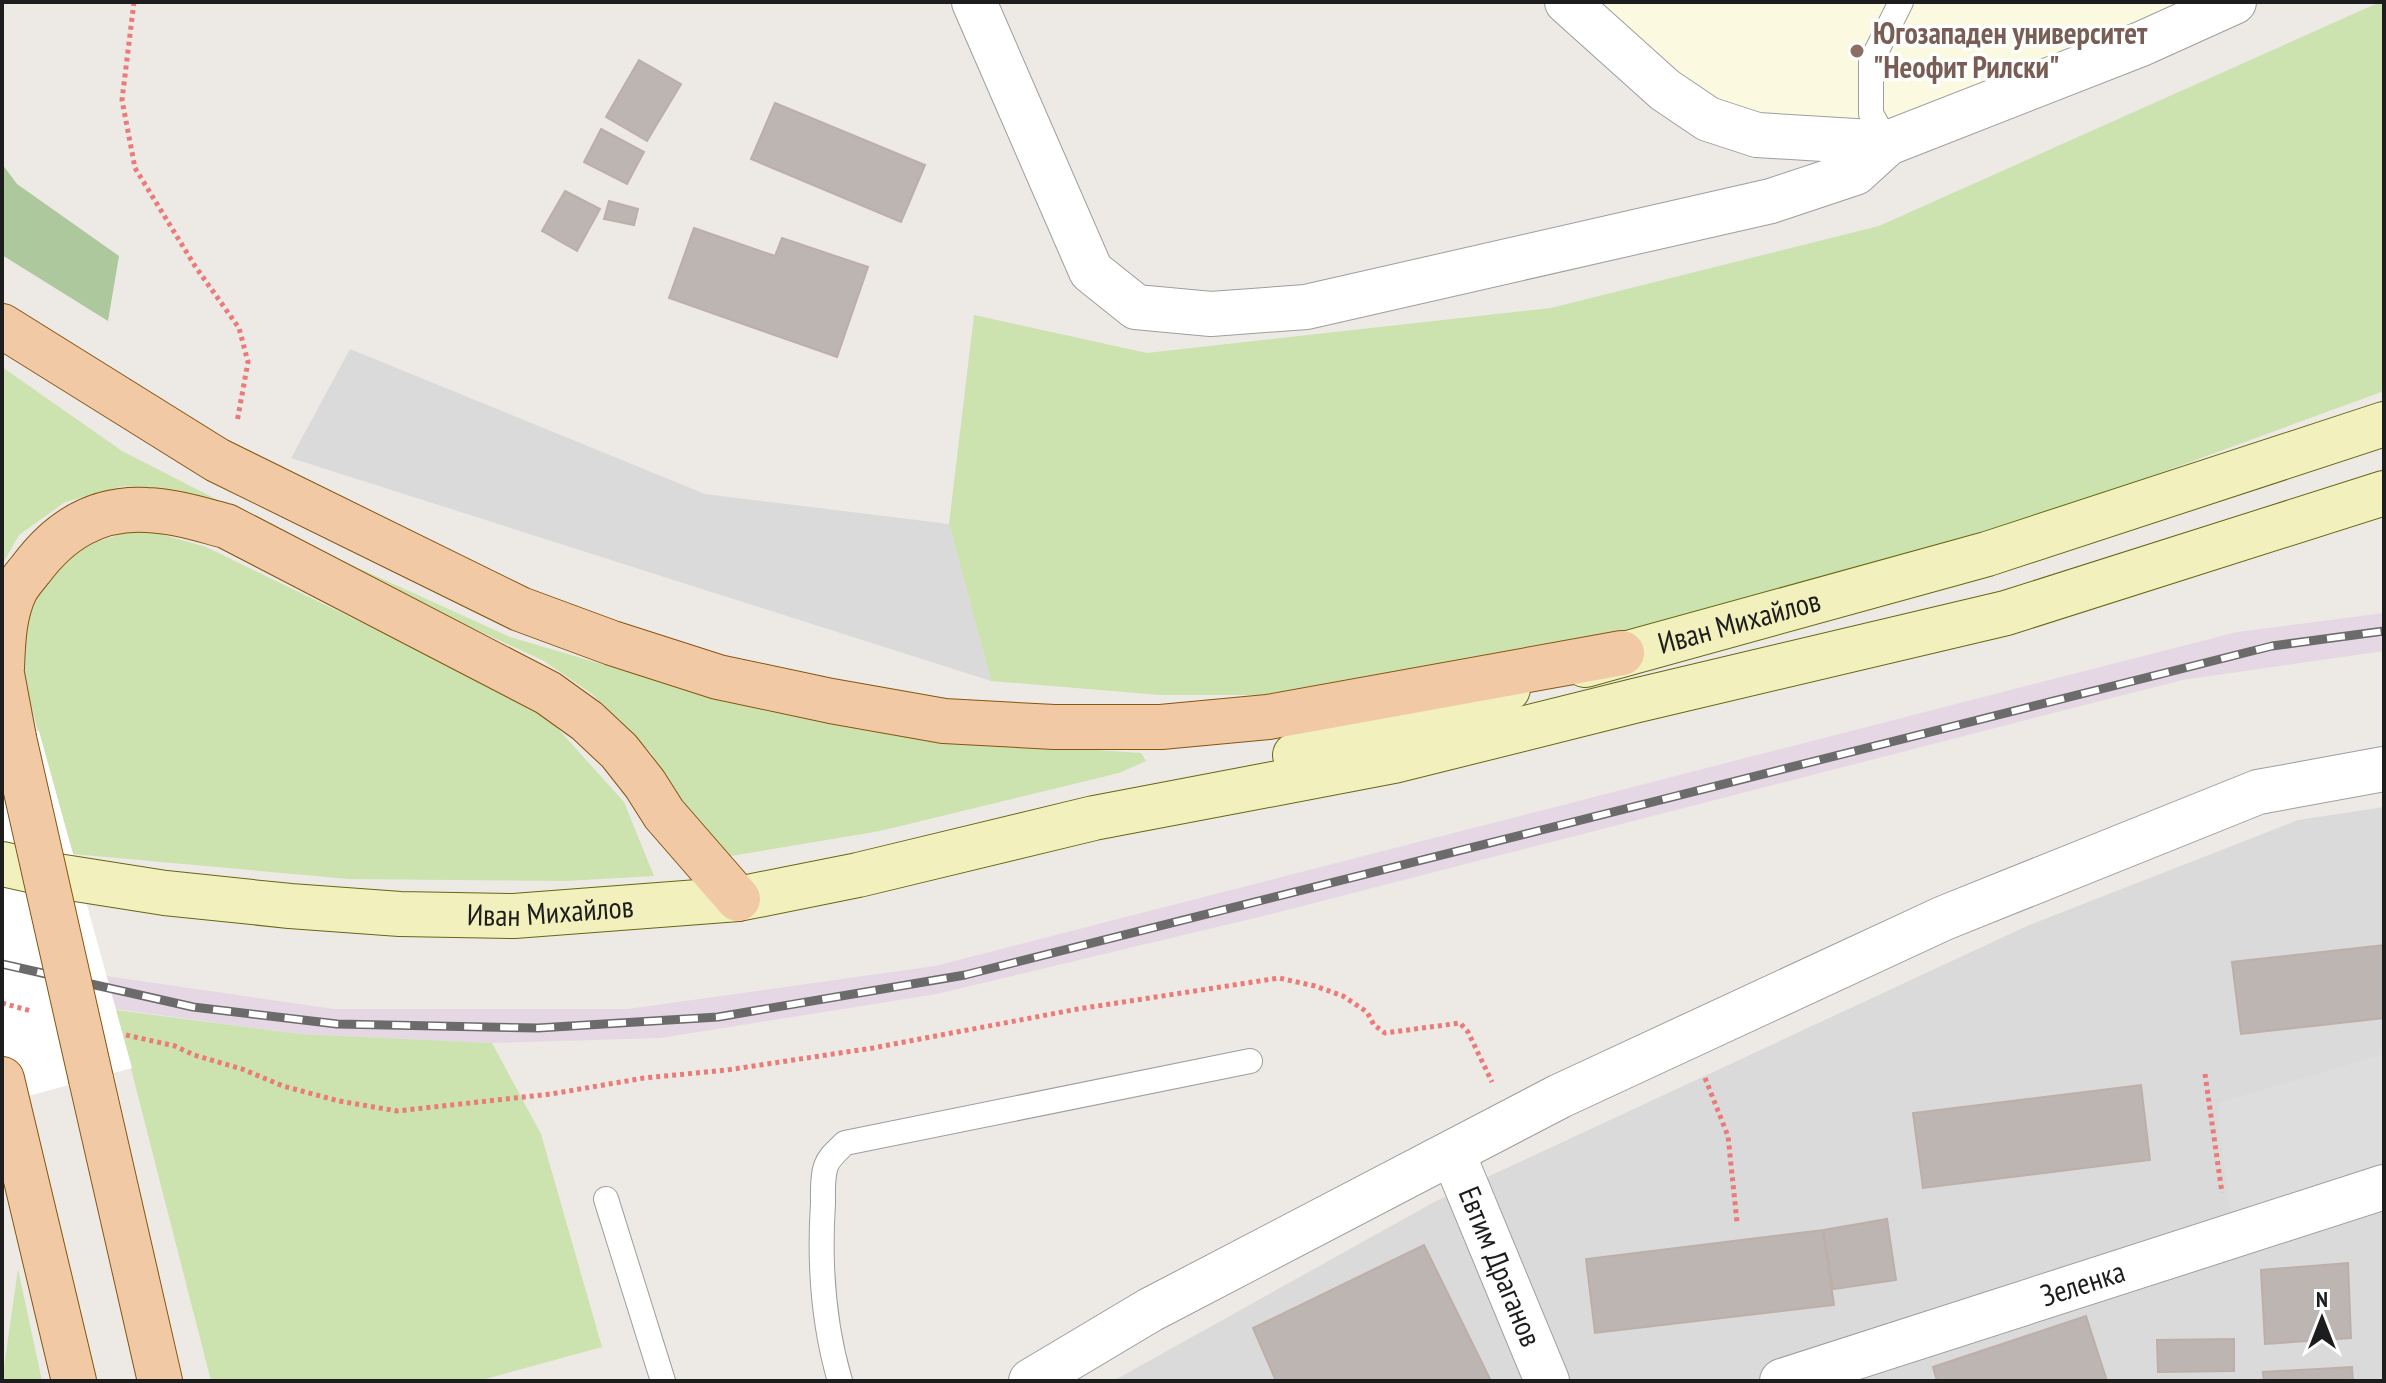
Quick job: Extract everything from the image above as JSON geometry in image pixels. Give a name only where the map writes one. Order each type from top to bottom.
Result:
[{"type":"main road","points":[[2,326],[217,460],[520,609],[718,677],[831,701],[944,721],[1054,727],[1161,727],[1268,717],[1622,653]]},
{"type":"main road","name":"Иван Михайлов","points":[[1094,818],[1622,653],[1987,554],[2384,424]]},
{"type":"main road","name":"Иван Михайлов","points":[[2,864],[165,893],[400,914],[514,916],[738,899],[858,875],[1094,818],[1394,761],[2006,613],[2384,493]]},
{"type":"main road","points":[[2,668],[3,629],[16,589],[67,530],[101,515],[144,510],[181,514],[226,526],[548,693],[587,721],[619,751],[664,814],[738,899]]},
{"type":"main road","points":[[2,674],[160,1381]]},
{"type":"main road","points":[[2,797],[91,1079]]},
{"type":"main road","points":[[6,1090],[74,1381]]},
{"type":"street","points":[[974,2],[1091,271],[1136,307],[1211,314],[1306,307],[1771,201],[1855,173],[1888,143],[2141,44],[2234,2]]},
{"type":"street","points":[[1567,2],[1665,90],[1708,119],[1757,135],[1888,143]]},
{"type":"street","points":[[1031,1381],[1150,1310],[1560,1096],[1944,918],[2258,792],[2384,769]]},
{"type":"street","name":"Евтим Драганов","points":[[1453,1154],[1547,1381]]},
{"type":"street","name":"Зеленка","points":[[1782,1381],[2384,1187]]},
{"type":"lane","points":[[1888,143],[1871,114],[1871,62],[1901,2]]},
{"type":"lane","points":[[840,1381],[822,1287],[821,1228],[825,1167],[845,1143],[1250,1061]]},
{"type":"lane","points":[[606,1199],[663,1381]]},
{"type":"path","points":[[134,2],[122,100],[135,168],[195,266],[239,328],[248,362],[239,419],[217,460]]},
{"type":"path","points":[[121,1034],[175,1046],[283,1086],[339,1101],[397,1111],[551,1094],[644,1078],[716,1072],[873,1048],[1078,1009],[1279,978],[1343,996],[1367,1012],[1374,1025],[1385,1033],[1460,1023],[1468,1032],[1509,1123]]},
{"type":"path","points":[[2,1003],[32,1011]]},
{"type":"path","points":[[1688,1036],[1728,1136],[1737,1222]]},
{"type":"path","points":[[2205,1074],[2228,1237]]},
{"type":"shaded area","name":"Югозападен университет \"Неофит Рилски\"","points":[[1587,2],[2187,2],[1926,113],[1865,121],[1762,121],[1671,81]]},
{"type":"shaded area","points":[[350,349],[705,494],[949,524],[991,681],[291,458]]},
{"type":"shaded area","points":[[2384,613],[2384,651],[2182,680],[1263,916],[937,994],[660,1038],[492,1043],[299,1034],[116,1009],[106,976],[334,1009],[628,1009],[935,966],[2237,632]]},
{"type":"shaded area","points":[[2384,807],[2384,1381],[1113,1381],[1436,1201],[2027,926],[2298,820]]},
{"type":"shaded area","points":[[2384,1054],[2384,1170],[2231,1211],[2218,1125],[2218,1103]]},
{"type":"green space","points":[[2384,2],[2384,391],[2078,503],[1899,563],[1376,695],[1160,695],[991,681],[949,524],[974,315],[1147,353],[1551,308],[1879,226]]},
{"type":"green space","points":[[2,164],[17,184],[119,256],[108,321],[2,255]]},
{"type":"green space","points":[[2,367],[122,451],[290,537],[510,637],[696,692],[930,739],[1141,753],[1146,761],[1119,773],[880,831],[725,857],[695,825],[651,753],[592,694],[544,661],[177,491],[124,486],[65,502],[19,535],[2,565]]},
{"type":"green space","points":[[140,528],[206,547],[541,710],[624,802],[654,876],[565,881],[349,879],[73,854],[18,660],[24,611],[68,551]]},
{"type":"green space","points":[[116,1010],[299,1034],[492,1043],[541,1134],[602,1347],[478,1381],[211,1381]]},
{"type":"green space","points":[[18,1269],[42,1381],[2,1381]]},
{"type":"pier","points":[[39,731],[132,1068],[2,1103],[2,741]]},
{"type":"building","points":[[639,60],[681,84],[647,141],[606,117]]},
{"type":"building","points":[[775,103],[925,165],[901,222],[751,159]]},
{"type":"building","points":[[601,129],[644,152],[627,184],[584,162]]},
{"type":"building","points":[[565,191],[600,209],[577,251],[542,231]]},
{"type":"building","points":[[609,201],[638,209],[634,225],[604,219]]},
{"type":"building","points":[[694,228],[775,256],[782,238],[868,267],[837,357],[669,298]]},
{"type":"building","points":[[2384,945],[2384,1018],[2241,1034],[2232,962]]},
{"type":"building","points":[[2141,1085],[2150,1160],[1923,1188],[1913,1113]]},
{"type":"building","points":[[1887,1219],[1896,1280],[1833,1289],[1823,1230]]},
{"type":"building","points":[[1823,1230],[1834,1305],[1595,1333],[1586,1259]]},
{"type":"building","points":[[1424,1245],[1491,1381],[1276,1381],[1253,1328]]},
{"type":"building","points":[[2348,1263],[2351,1338],[2265,1344],[2261,1270]]},
{"type":"building","points":[[2086,1316],[2107,1381],[1937,1381],[1933,1367]]},
{"type":"building","points":[[2234,1339],[2234,1371],[2158,1372],[2157,1340]]},
{"type":"building","points":[[2352,1367],[2353,1381],[2264,1381],[2263,1372]]},
{"type":"railway","points":[[2,964],[193,1007],[337,1024],[538,1028],[718,1017],[965,975],[2272,646],[2384,631]]},
{"type":"place","name":"Югозападен университет \"Неофит Рилски\"","points":[[1857,51]]}]
